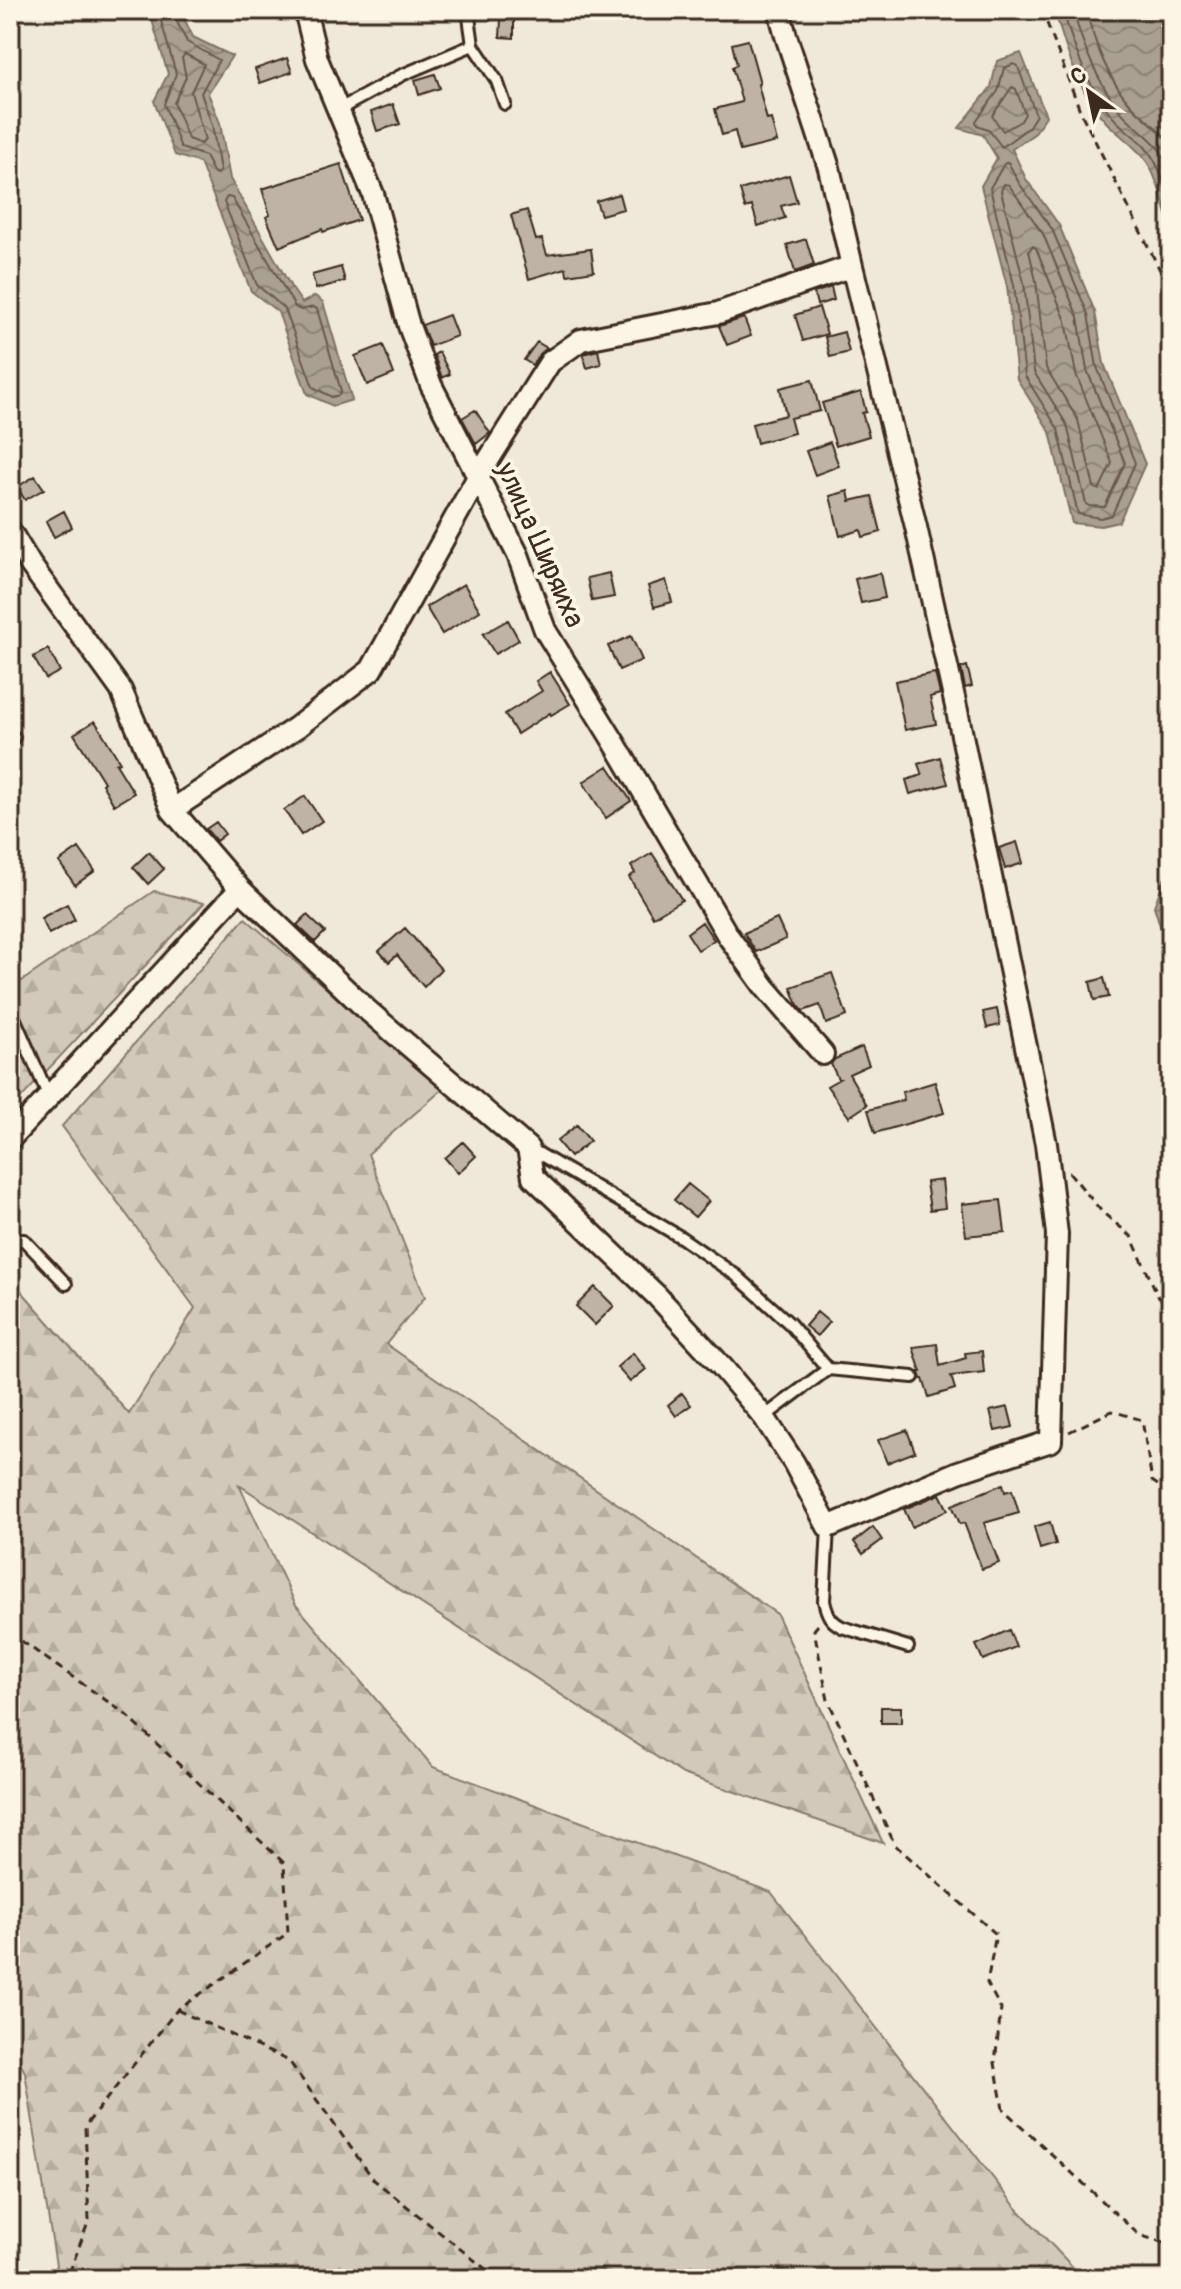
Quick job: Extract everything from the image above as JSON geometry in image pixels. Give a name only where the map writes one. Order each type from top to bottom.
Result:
[{"type":"street","name":"улица Ширяиха","points":[[305,10],[317,59],[373,194],[409,326],[431,385],[518,555],[545,630],[728,936],[765,987],[823,1054]]},
{"type":"street","points":[[10,531],[30,564],[121,690],[172,810],[240,889],[366,1009],[528,1148],[533,1177],[657,1296],[764,1417],[794,1463],[828,1527],[958,1472],[1051,1441],[1057,1234],[1046,1144],[954,696],[912,512],[829,168],[779,10]]},
{"type":"street","points":[[172,810],[297,727],[371,670],[479,475],[550,362],[581,340],[718,313],[852,266]]},
{"type":"street","points":[[10,1139],[240,889]]},
{"type":"lane","points":[[468,10],[473,45],[497,81],[505,104]]},
{"type":"lane","points":[[338,110],[402,75],[473,45]]},
{"type":"lane","points":[[10,1008],[49,1097]]},
{"type":"lane","points":[[528,1148],[682,1238],[737,1276],[790,1324],[828,1369]]},
{"type":"lane","points":[[10,1240],[24,1240],[66,1284]]},
{"type":"lane","points":[[764,1417],[828,1369],[913,1377]]},
{"type":"lane","points":[[828,1527],[824,1601],[827,1613],[833,1622],[842,1627],[908,1647]]},
{"type":"path","points":[[1042,10],[1081,113],[1171,292]]},
{"type":"path","points":[[1046,1144],[1102,1212],[1131,1236],[1159,1298],[1171,1299]]},
{"type":"path","points":[[1051,1441],[1112,1411],[1142,1420],[1152,1481],[1171,1494]]},
{"type":"path","points":[[827,1613],[814,1630],[828,1700],[895,1845],[996,1934],[987,1983],[1001,2009],[995,2063],[1003,2109],[1139,2235],[1171,2245]]},
{"type":"path","points":[[10,1633],[124,1713],[284,1863],[288,1933],[177,2010],[85,2126],[89,2220],[67,2279]]},
{"type":"path","points":[[177,2010],[289,2061],[374,2180],[498,2279]]},
{"type":"green space","points":[[154,891],[204,903],[10,1110],[10,989]]},
{"type":"green space","points":[[245,918],[443,1089],[368,1154],[425,1297],[386,1344],[777,1614],[883,1843],[683,1774],[239,1485],[296,1605],[433,1767],[771,1892],[1015,2206],[1084,2279],[50,2279],[56,2265],[25,2072],[10,2044],[10,1278],[129,1414],[195,1308],[62,1126]]},
{"type":"water","points":[[149,10],[180,10],[193,37],[232,56],[208,93],[220,123],[230,179],[302,303],[315,296],[323,302],[352,400],[333,406],[307,394],[278,312],[251,291],[200,163],[175,155],[154,101],[168,74]]},
{"type":"water","points":[[1055,10],[1171,10],[1171,226],[1158,184],[1147,162],[1107,123],[1089,99],[1068,54]]},
{"type":"water","points":[[1021,53],[1046,116],[1034,134],[1012,149],[1026,179],[1059,225],[1095,312],[1104,364],[1145,464],[1119,522],[1101,526],[1072,523],[1050,432],[1017,379],[1007,286],[981,186],[997,158],[983,135],[959,128],[991,87],[997,61]]},
{"type":"water","points":[[1166,875],[1171,881],[1171,961],[1154,906]]},
{"type":"building","points":[[501,19],[514,19],[514,38],[500,37]]},
{"type":"building","points":[[748,40],[767,120],[771,119],[777,142],[740,151],[735,131],[722,135],[715,109],[742,102],[732,67],[737,65],[732,44]]},
{"type":"building","points":[[287,58],[292,72],[260,83],[255,69]]},
{"type":"building","points":[[435,74],[440,88],[419,95],[415,80]]},
{"type":"building","points":[[393,104],[400,124],[377,131],[371,112]]},
{"type":"building","points":[[341,164],[359,220],[323,232],[322,229],[279,247],[266,217],[270,215],[262,189]]},
{"type":"building","points":[[789,175],[797,202],[781,206],[785,218],[758,226],[752,206],[745,208],[740,190]]},
{"type":"building","points":[[619,194],[623,209],[601,215],[596,201]]},
{"type":"building","points":[[527,210],[536,240],[542,239],[547,255],[591,249],[594,271],[567,275],[566,268],[529,279],[511,215]]},
{"type":"building","points":[[806,239],[814,265],[795,272],[787,245]]},
{"type":"building","points":[[341,267],[345,281],[316,289],[312,275]]},
{"type":"building","points":[[831,287],[834,300],[817,305],[814,293]]},
{"type":"building","points":[[819,307],[827,334],[803,341],[795,315]]},
{"type":"building","points":[[449,315],[457,336],[430,346],[422,325]]},
{"type":"building","points":[[744,318],[751,336],[727,345],[719,326]]},
{"type":"building","points":[[844,332],[849,352],[830,357],[825,337]]},
{"type":"building","points":[[537,342],[547,348],[532,365],[524,360]]},
{"type":"building","points":[[383,345],[394,374],[367,385],[355,356]]},
{"type":"building","points":[[598,350],[601,364],[587,368],[583,354]]},
{"type":"building","points":[[439,352],[450,374],[442,378],[434,355]]},
{"type":"building","points":[[812,380],[820,411],[790,418],[794,433],[757,443],[752,424],[786,415],[780,388]]},
{"type":"building","points":[[861,392],[866,412],[862,413],[869,436],[836,446],[822,403]]},
{"type":"building","points":[[475,410],[490,433],[476,444],[462,418]]},
{"type":"building","points":[[830,442],[839,466],[815,475],[806,451]]},
{"type":"building","points":[[35,476],[44,489],[25,500],[17,487]]},
{"type":"building","points":[[848,491],[850,501],[872,496],[881,532],[863,537],[861,530],[840,536],[830,496]]},
{"type":"building","points":[[64,511],[72,527],[54,537],[46,521]]},
{"type":"building","points":[[609,573],[614,597],[592,601],[587,578]]},
{"type":"building","points":[[880,573],[885,598],[861,603],[855,579]]},
{"type":"building","points":[[666,580],[672,602],[654,607],[648,586]]},
{"type":"building","points":[[464,584],[480,611],[442,634],[426,607]]},
{"type":"building","points":[[508,620],[519,640],[495,654],[483,634]]},
{"type":"building","points":[[631,636],[642,660],[619,670],[608,646]]},
{"type":"building","points":[[48,649],[60,671],[46,679],[33,657]]},
{"type":"building","points":[[967,666],[972,686],[965,688],[961,668]]},
{"type":"building","points":[[550,672],[570,704],[517,734],[505,714],[542,691],[536,681]]},
{"type":"building","points":[[935,673],[940,694],[930,697],[936,724],[905,730],[895,681]]},
{"type":"building","points":[[95,721],[120,762],[116,764],[134,793],[114,805],[102,784],[104,782],[74,734]]},
{"type":"building","points":[[940,757],[948,784],[910,794],[906,780],[922,775],[918,764]]},
{"type":"building","points":[[608,766],[631,801],[606,818],[583,782]]},
{"type":"building","points":[[305,796],[322,821],[301,835],[284,810]]},
{"type":"building","points":[[216,822],[225,834],[216,841],[206,829]]},
{"type":"building","points":[[1017,842],[1023,863],[1005,869],[999,848]]},
{"type":"building","points":[[79,848],[95,871],[75,885],[59,862]]},
{"type":"building","points":[[149,852],[164,869],[148,884],[133,867]]},
{"type":"building","points":[[652,853],[682,900],[653,917],[629,877],[635,873],[631,866]]},
{"type":"building","points":[[67,904],[75,920],[49,934],[41,918]]},
{"type":"building","points":[[307,915],[325,932],[315,942],[297,925]]},
{"type":"building","points":[[777,919],[786,939],[756,952],[744,933]]},
{"type":"building","points":[[702,922],[714,940],[698,950],[687,933]]},
{"type":"building","points":[[405,928],[441,969],[424,987],[397,955],[389,962],[379,951]]},
{"type":"building","points":[[832,973],[847,1016],[826,1024],[820,1005],[803,1011],[791,987]]},
{"type":"building","points":[[1104,978],[1109,997],[1094,1000],[1090,982]]},
{"type":"building","points":[[997,1009],[1000,1025],[987,1028],[983,1012]]},
{"type":"building","points":[[862,1047],[869,1065],[849,1074],[867,1105],[849,1117],[827,1086],[839,1079],[831,1064],[835,1059]]},
{"type":"building","points":[[935,1082],[944,1113],[875,1133],[868,1110],[904,1100],[902,1092]]},
{"type":"building","points":[[577,1125],[590,1141],[570,1157],[557,1141]]},
{"type":"building","points":[[463,1142],[476,1156],[458,1173],[445,1158]]},
{"type":"building","points":[[942,1180],[945,1208],[930,1210],[926,1182]]},
{"type":"building","points":[[688,1184],[709,1201],[695,1217],[674,1200]]},
{"type":"building","points":[[1001,1200],[1005,1232],[966,1236],[962,1204]]},
{"type":"building","points":[[595,1287],[614,1306],[595,1325],[576,1306]]},
{"type":"building","points":[[817,1312],[829,1322],[817,1336],[805,1326]]},
{"type":"building","points":[[937,1344],[940,1366],[966,1358],[965,1353],[982,1351],[984,1372],[951,1376],[955,1389],[929,1397],[913,1347]]},
{"type":"building","points":[[633,1353],[646,1369],[630,1382],[617,1367]]},
{"type":"building","points":[[682,1393],[691,1405],[676,1416],[668,1405]]},
{"type":"building","points":[[1008,1407],[1013,1427],[995,1431],[990,1411]]},
{"type":"building","points":[[907,1430],[915,1452],[887,1463],[878,1440]]},
{"type":"building","points":[[1003,1484],[1005,1492],[1012,1490],[1019,1513],[984,1523],[999,1563],[982,1569],[964,1523],[960,1524],[952,1505]]},
{"type":"building","points":[[940,1494],[948,1510],[912,1527],[904,1509]]},
{"type":"building","points":[[1050,1522],[1056,1544],[1040,1549],[1034,1527]]},
{"type":"building","points":[[873,1527],[882,1540],[863,1554],[854,1542]]},
{"type":"building","points":[[1009,1630],[1016,1647],[983,1660],[976,1645]]},
{"type":"building","points":[[881,1707],[901,1707],[901,1723],[881,1723]]}]
